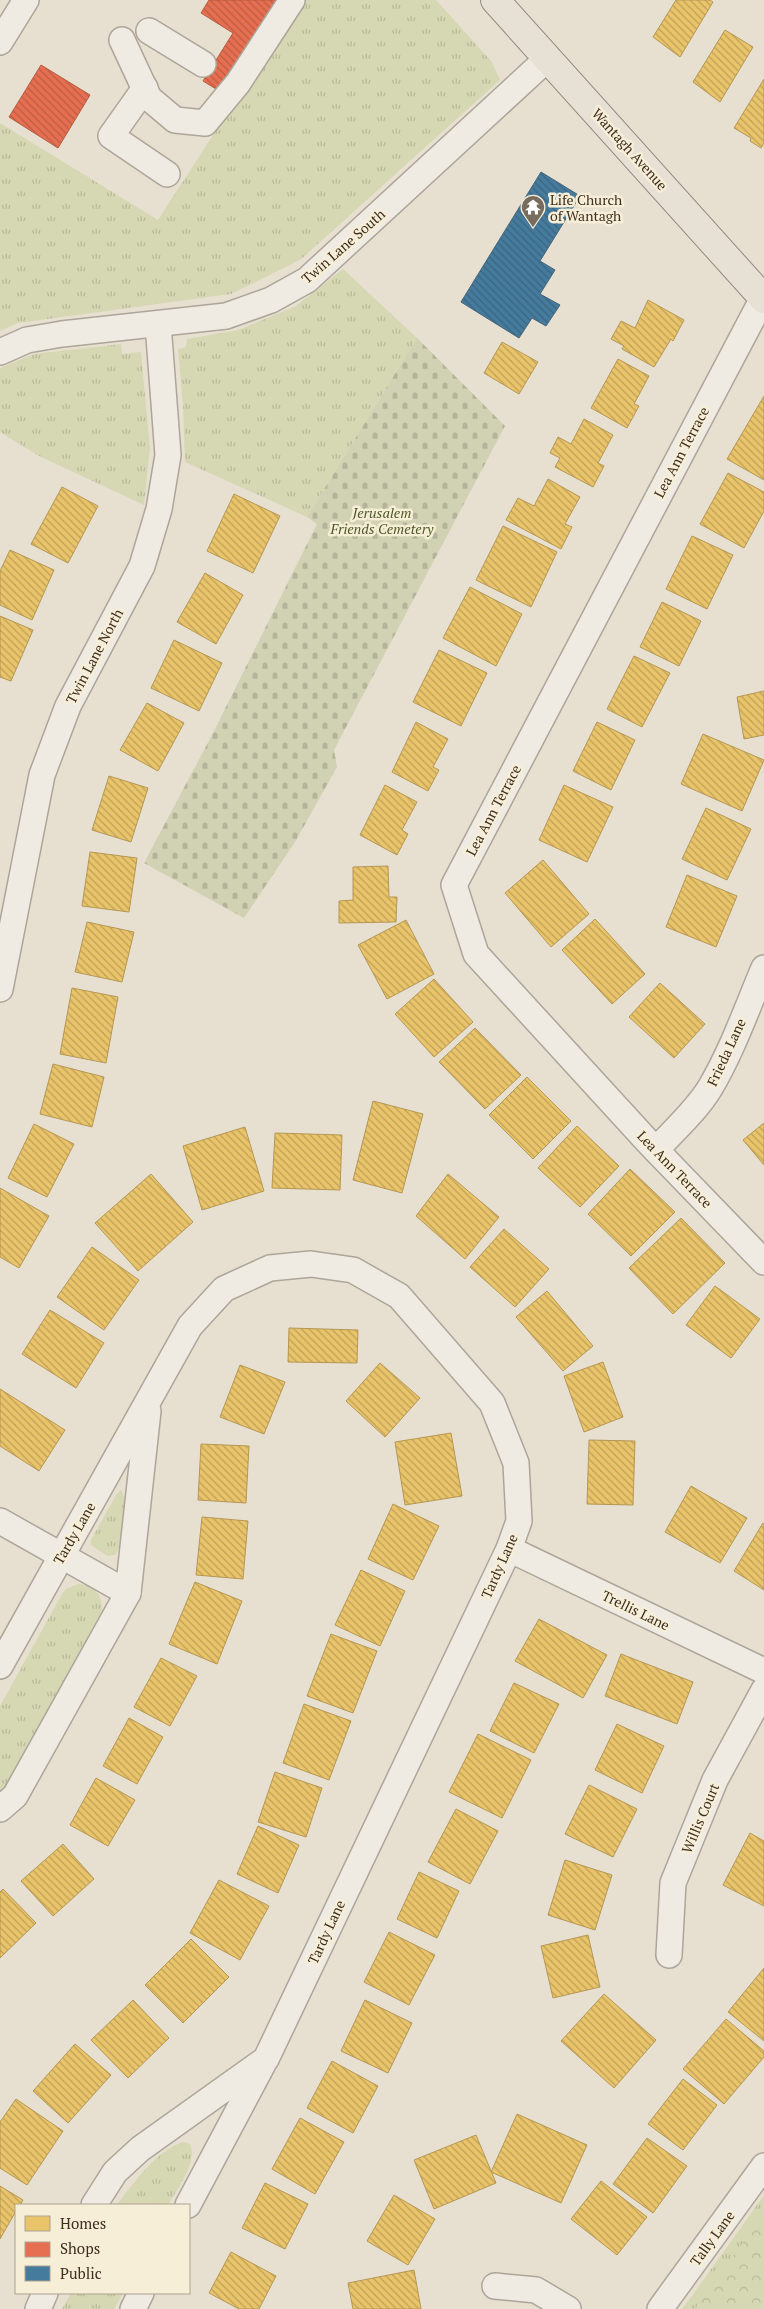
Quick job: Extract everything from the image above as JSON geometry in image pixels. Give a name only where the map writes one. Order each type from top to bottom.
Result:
[{"type":"main road","name":"Wantagh Avenue","points":[[495,0],[763,298]]},
{"type":"street","points":[[0,42],[26,0]]},
{"type":"street","points":[[122,40],[149,98],[175,120],[205,123],[238,83],[292,0]]},
{"type":"street","points":[[149,31],[203,64]]},
{"type":"street","name":"Twin Lane South","points":[[0,352],[27,340],[226,316],[271,300],[307,280],[548,58]]},
{"type":"street","points":[[145,88],[111,136],[167,174]]},
{"type":"street","name":"Lea Ann Terrace","points":[[763,298],[454,885],[476,954],[656,1150],[764,1262]]},
{"type":"street","name":"Twin Lane North","points":[[0,989],[42,775],[68,706],[142,566],[159,509],[168,456],[158,324]]},
{"type":"street","name":"Frieda Lane","points":[[656,1150],[709,1090],[720,1070],[764,968]]},
{"type":"street","name":"Tardy Lane","points":[[0,1666],[61,1555],[150,1401],[190,1326],[224,1290],[270,1268],[311,1264],[353,1270],[399,1296],[492,1403],[516,1463],[519,1521],[509,1549],[266,2059],[189,2204]]},
{"type":"street","name":"Tardy Lane","points":[[0,1809],[15,1796],[128,1594],[150,1401]]},
{"type":"street","points":[[0,1521],[128,1594]]},
{"type":"street","name":"Trellis Lane","points":[[509,1549],[764,1671]]},
{"type":"street","name":"Willis Court","points":[[669,1955],[673,1883],[715,1780],[764,1690]]},
{"type":"street","name":"Tardy Lane","points":[[95,2204],[116,2172],[140,2149],[266,2059]]},
{"type":"street","name":"Tally Lane","points":[[660,2309],[764,2166]]},
{"type":"street","points":[[495,2286],[536,2290],[568,2309]]},
{"type":"street","points":[[38,2309],[45,2294]]},
{"type":"street","points":[[133,2309],[140,2294]]},
{"type":"green space","points":[[300,0],[436,0],[492,62],[500,80],[300,260],[231,294],[18,323],[0,331],[0,123],[158,220]]},
{"type":"green space","points":[[343,269],[417,338],[307,517],[185,462],[178,349],[186,347],[187,339],[238,330],[296,306]]},
{"type":"green space","name":"Jerusalem Friends Cemetery","points":[[417,338],[505,426],[334,750],[337,767],[295,842],[244,918],[144,863],[212,735],[317,524],[307,517]]},
{"type":"green space","points":[[121,344],[122,354],[141,352],[150,448],[144,505],[39,456],[0,432],[0,368],[34,354]]},
{"type":"green space","points":[[121,1490],[125,1503],[123,1533],[115,1555],[107,1556],[91,1545],[91,1540],[116,1495]]},
{"type":"green space","points":[[78,1584],[88,1586],[96,1591],[99,1595],[102,1610],[18,1768],[0,1794],[0,1706],[62,1594],[66,1589]]},
{"type":"green space","points":[[183,2142],[190,2144],[192,2151],[189,2167],[169,2204],[118,2204],[154,2160],[173,2146]]},
{"type":"green space","points":[[764,2195],[764,2309],[682,2309],[689,2300]]},
{"type":"green space","points":[[764,2213],[764,2309],[695,2309]]},
{"type":"green space","points":[[70,2294],[122,2294],[114,2309],[62,2309]]},
{"type":"building: Homes","points":[[676,0],[710,0],[713,2],[680,57],[653,37]]},
{"type":"building: Homes","points":[[725,30],[753,47],[720,102],[693,82]]},
{"type":"building: Homes","points":[[764,79],[764,143],[761,148],[750,141],[751,138],[734,128]]},
{"type":"building: Homes","points":[[648,300],[684,320],[673,341],[671,339],[654,367],[622,349],[624,346],[611,339],[621,321],[635,328]]},
{"type":"building: Homes","points":[[502,342],[538,362],[519,394],[484,373]]},
{"type":"building: Homes","points":[[618,359],[649,376],[634,404],[639,406],[627,428],[591,408]]},
{"type":"building: Homes","points":[[764,396],[764,480],[727,459]]},
{"type":"building: Homes","points":[[584,419],[613,435],[598,463],[604,466],[593,487],[555,467],[560,458],[550,453],[558,437],[571,444]]},
{"type":"building: Homes","points":[[728,473],[764,492],[764,511],[744,548],[700,524]]},
{"type":"building: Homes","points":[[548,479],[580,497],[565,524],[572,527],[561,549],[506,520],[518,498],[534,506]]},
{"type":"building: Homes","points":[[62,487],[98,506],[68,563],[31,544]]},
{"type":"building: Homes","points":[[234,494],[280,516],[253,573],[207,551]]},
{"type":"building: Homes","points":[[503,526],[557,552],[531,607],[476,580]]},
{"type":"building: Homes","points":[[692,536],[733,555],[707,609],[666,589]]},
{"type":"building: Homes","points":[[10,550],[54,570],[32,620],[0,605],[0,571]]},
{"type":"building: Homes","points":[[205,573],[243,595],[216,644],[177,622]]},
{"type":"building: Homes","points":[[470,587],[522,614],[496,666],[443,638]]},
{"type":"building: Homes","points":[[662,602],[701,621],[679,666],[640,647]]},
{"type":"building: Homes","points":[[0,616],[33,630],[11,681],[0,677]]},
{"type":"building: Homes","points":[[174,640],[222,663],[199,711],[151,688]]},
{"type":"building: Homes","points":[[439,650],[487,673],[461,726],[413,702]]},
{"type":"building: Homes","points":[[634,656],[670,673],[642,727],[607,709]]},
{"type":"building: Homes","points":[[764,691],[764,735],[744,739],[737,697]]},
{"type":"building: Homes","points":[[147,703],[184,723],[158,771],[120,750]]},
{"type":"building: Homes","points":[[416,722],[448,739],[433,767],[439,770],[428,791],[392,772]]},
{"type":"building: Homes","points":[[597,722],[635,740],[611,790],[573,771]]},
{"type":"building: Homes","points":[[703,734],[764,760],[742,811],[681,784]]},
{"type":"building: Homes","points":[[109,776],[148,788],[131,842],[92,830]]},
{"type":"building: Homes","points":[[385,785],[417,802],[402,830],[408,834],[397,855],[360,835]]},
{"type":"building: Homes","points":[[564,785],[613,807],[587,862],[539,840]]},
{"type":"building: Homes","points":[[706,808],[751,829],[727,880],[682,859]]},
{"type":"building: Homes","points":[[90,852],[137,858],[129,912],[82,906]]},
{"type":"building: Homes","points":[[543,860],[589,914],[551,947],[505,893]]},
{"type":"building: Homes","points":[[388,866],[389,897],[397,897],[396,922],[339,923],[339,901],[353,900],[353,867]]},
{"type":"building: Homes","points":[[687,875],[737,896],[716,947],[666,927]]},
{"type":"building: Homes","points":[[595,919],[645,974],[612,1004],[562,950]]},
{"type":"building: Homes","points":[[406,920],[434,974],[387,999],[358,945]]},
{"type":"building: Homes","points":[[87,922],[134,932],[122,982],[75,972]]},
{"type":"building: Homes","points":[[434,979],[473,1022],[434,1057],[395,1014]]},
{"type":"building: Homes","points":[[660,983],[705,1024],[674,1058],[629,1017]]},
{"type":"building: Homes","points":[[72,988],[118,997],[106,1063],[60,1054]]},
{"type":"building: Homes","points":[[475,1028],[521,1075],[485,1109],[439,1062]]},
{"type":"building: Homes","points":[[53,1064],[104,1077],[92,1127],[40,1114]]},
{"type":"building: Homes","points":[[527,1077],[571,1121],[533,1159],[489,1115]]},
{"type":"building: Homes","points":[[373,1101],[423,1114],[402,1193],[353,1180]]},
{"type":"building: Homes","points":[[764,1123],[764,1165],[743,1140]]},
{"type":"building: Homes","points":[[34,1124],[74,1144],[47,1197],[8,1178]]},
{"type":"building: Homes","points":[[577,1126],[619,1166],[580,1207],[538,1168]]},
{"type":"building: Homes","points":[[245,1127],[264,1191],[202,1210],[183,1146]]},
{"type":"building: Homes","points":[[275,1133],[342,1135],[340,1190],[272,1188]]},
{"type":"building: Homes","points":[[630,1169],[675,1212],[631,1256],[588,1214]]},
{"type":"building: Homes","points":[[151,1174],[193,1222],[138,1271],[95,1223]]},
{"type":"building: Homes","points":[[448,1174],[499,1217],[465,1259],[416,1216]]},
{"type":"building: Homes","points":[[0,1188],[49,1216],[19,1268],[0,1257]]},
{"type":"building: Homes","points":[[681,1218],[725,1263],[673,1314],[629,1268]]},
{"type":"building: Homes","points":[[504,1229],[549,1269],[515,1307],[470,1267]]},
{"type":"building: Homes","points":[[92,1247],[139,1280],[104,1330],[57,1297]]},
{"type":"building: Homes","points":[[715,1286],[760,1319],[731,1358],[686,1325]]},
{"type":"building: Homes","points":[[547,1291],[593,1346],[563,1371],[516,1317]]},
{"type":"building: Homes","points":[[50,1310],[104,1343],[76,1388],[22,1354]]},
{"type":"building: Homes","points":[[289,1328],[358,1330],[357,1363],[288,1362]]},
{"type":"building: Homes","points":[[603,1362],[623,1417],[584,1432],[564,1376]]},
{"type":"building: Homes","points":[[380,1363],[420,1398],[385,1437],[346,1401]]},
{"type":"building: Homes","points":[[240,1365],[285,1382],[264,1434],[220,1417]]},
{"type":"building: Homes","points":[[0,1389],[65,1430],[39,1471],[0,1446]]},
{"type":"building: Homes","points":[[451,1433],[462,1496],[405,1505],[395,1442]]},
{"type":"building: Homes","points":[[589,1440],[635,1441],[633,1505],[587,1504]]},
{"type":"building: Homes","points":[[201,1444],[249,1446],[246,1503],[198,1500]]},
{"type":"building: Homes","points":[[691,1486],[747,1518],[720,1563],[665,1532]]},
{"type":"building: Homes","points":[[393,1504],[439,1526],[413,1580],[368,1559]]},
{"type":"building: Homes","points":[[202,1517],[248,1521],[243,1579],[196,1575]]},
{"type":"building: Homes","points":[[764,1524],[764,1590],[734,1571]]},
{"type":"building: Homes","points":[[361,1570],[405,1591],[380,1646],[335,1625]]},
{"type":"building: Homes","points":[[195,1582],[242,1601],[217,1664],[169,1644]]},
{"type":"building: Homes","points":[[539,1619],[607,1655],[583,1698],[515,1661]]},
{"type":"building: Homes","points":[[331,1634],[377,1651],[353,1713],[307,1696]]},
{"type":"building: Homes","points":[[621,1654],[693,1682],[677,1724],[605,1696]]},
{"type":"building: Homes","points":[[161,1658],[197,1676],[170,1726],[134,1707]]},
{"type":"building: Homes","points":[[514,1683],[559,1704],[534,1753],[490,1731]]},
{"type":"building: Homes","points":[[304,1704],[351,1721],[329,1780],[283,1763]]},
{"type":"building: Homes","points":[[129,1718],[163,1737],[137,1784],[103,1766]]},
{"type":"building: Homes","points":[[617,1724],[664,1746],[642,1793],[595,1770]]},
{"type":"building: Homes","points":[[478,1734],[531,1760],[502,1818],[449,1792]]},
{"type":"building: Homes","points":[[275,1772],[322,1788],[306,1837],[258,1822]]},
{"type":"building: Homes","points":[[96,1778],[135,1800],[108,1846],[70,1825]]},
{"type":"building: Homes","points":[[589,1785],[637,1809],[613,1857],[565,1834]]},
{"type":"building: Homes","points":[[456,1809],[498,1831],[470,1884],[428,1862]]},
{"type":"building: Homes","points":[[258,1826],[299,1845],[278,1893],[237,1874]]},
{"type":"building: Homes","points":[[750,1833],[764,1841],[764,1906],[723,1885]]},
{"type":"building: Homes","points":[[63,1844],[94,1879],[53,1916],[21,1881]]},
{"type":"building: Homes","points":[[565,1860],[612,1875],[595,1930],[548,1915]]},
{"type":"building: Homes","points":[[419,1872],[459,1891],[437,1938],[397,1919]]},
{"type":"building: Homes","points":[[219,1880],[269,1906],[240,1960],[190,1933]]},
{"type":"building: Homes","points":[[3,1889],[36,1923],[0,1958],[0,1892]]},
{"type":"building: Homes","points":[[389,1932],[435,1955],[409,2005],[364,1982]]},
{"type":"building: Homes","points":[[588,1935],[600,1987],[553,1998],[541,1946]]},
{"type":"building: Homes","points":[[191,1939],[229,1977],[183,2023],[145,1985]]},
{"type":"building: Homes","points":[[764,1968],[764,2041],[728,2012]]},
{"type":"building: Homes","points":[[604,1994],[656,2040],[614,2088],[561,2041]]},
{"type":"building: Homes","points":[[133,2000],[169,2038],[128,2078],[91,2040]]},
{"type":"building: Homes","points":[[365,2000],[412,2023],[388,2073],[341,2051]]},
{"type":"building: Homes","points":[[726,2019],[764,2051],[764,2057],[724,2104],[683,2069]]},
{"type":"building: Homes","points":[[75,2044],[111,2075],[68,2123],[33,2091]]},
{"type":"building: Homes","points":[[332,2061],[378,2086],[353,2133],[307,2108]]},
{"type":"building: Homes","points":[[683,2079],[717,2105],[683,2150],[648,2124]]},
{"type":"building: Homes","points":[[16,2099],[63,2131],[27,2185],[0,2168],[0,2122]]},
{"type":"building: Homes","points":[[517,2114],[587,2145],[561,2203],[491,2172]]},
{"type":"building: Homes","points":[[300,2118],[344,2142],[315,2194],[272,2169]]},
{"type":"building: Homes","points":[[476,2135],[496,2183],[434,2209],[414,2160]]},
{"type":"building: Homes","points":[[647,2138],[687,2166],[653,2213],[613,2184]]},
{"type":"building: Homes","points":[[601,2181],[647,2217],[617,2255],[571,2219]]},
{"type":"building: Homes","points":[[265,2183],[308,2204],[285,2249],[242,2228]]},
{"type":"building: Homes","points":[[0,2186],[23,2200],[21,2204],[15,2204],[15,2213],[0,2239]]},
{"type":"building: Homes","points":[[394,2195],[435,2219],[408,2265],[367,2241]]},
{"type":"building: Homes","points":[[231,2252],[276,2276],[259,2309],[239,2309],[209,2293]]},
{"type":"building: Homes","points":[[414,2270],[421,2309],[353,2309],[348,2283]]},
{"type":"building: Shops","points":[[209,0],[278,0],[221,92],[203,81],[233,33],[201,13]]},
{"type":"building: Shops","points":[[41,65],[90,95],[58,148],[9,117]]},
{"type":"building: Public","name":"Life Church of Wantagh","points":[[541,172],[580,196],[540,261],[555,270],[540,294],[560,305],[546,326],[532,318],[519,338],[461,302]]},
{"type":"place","name":"Life Church of Wantagh","points":[[533,228]]}]
